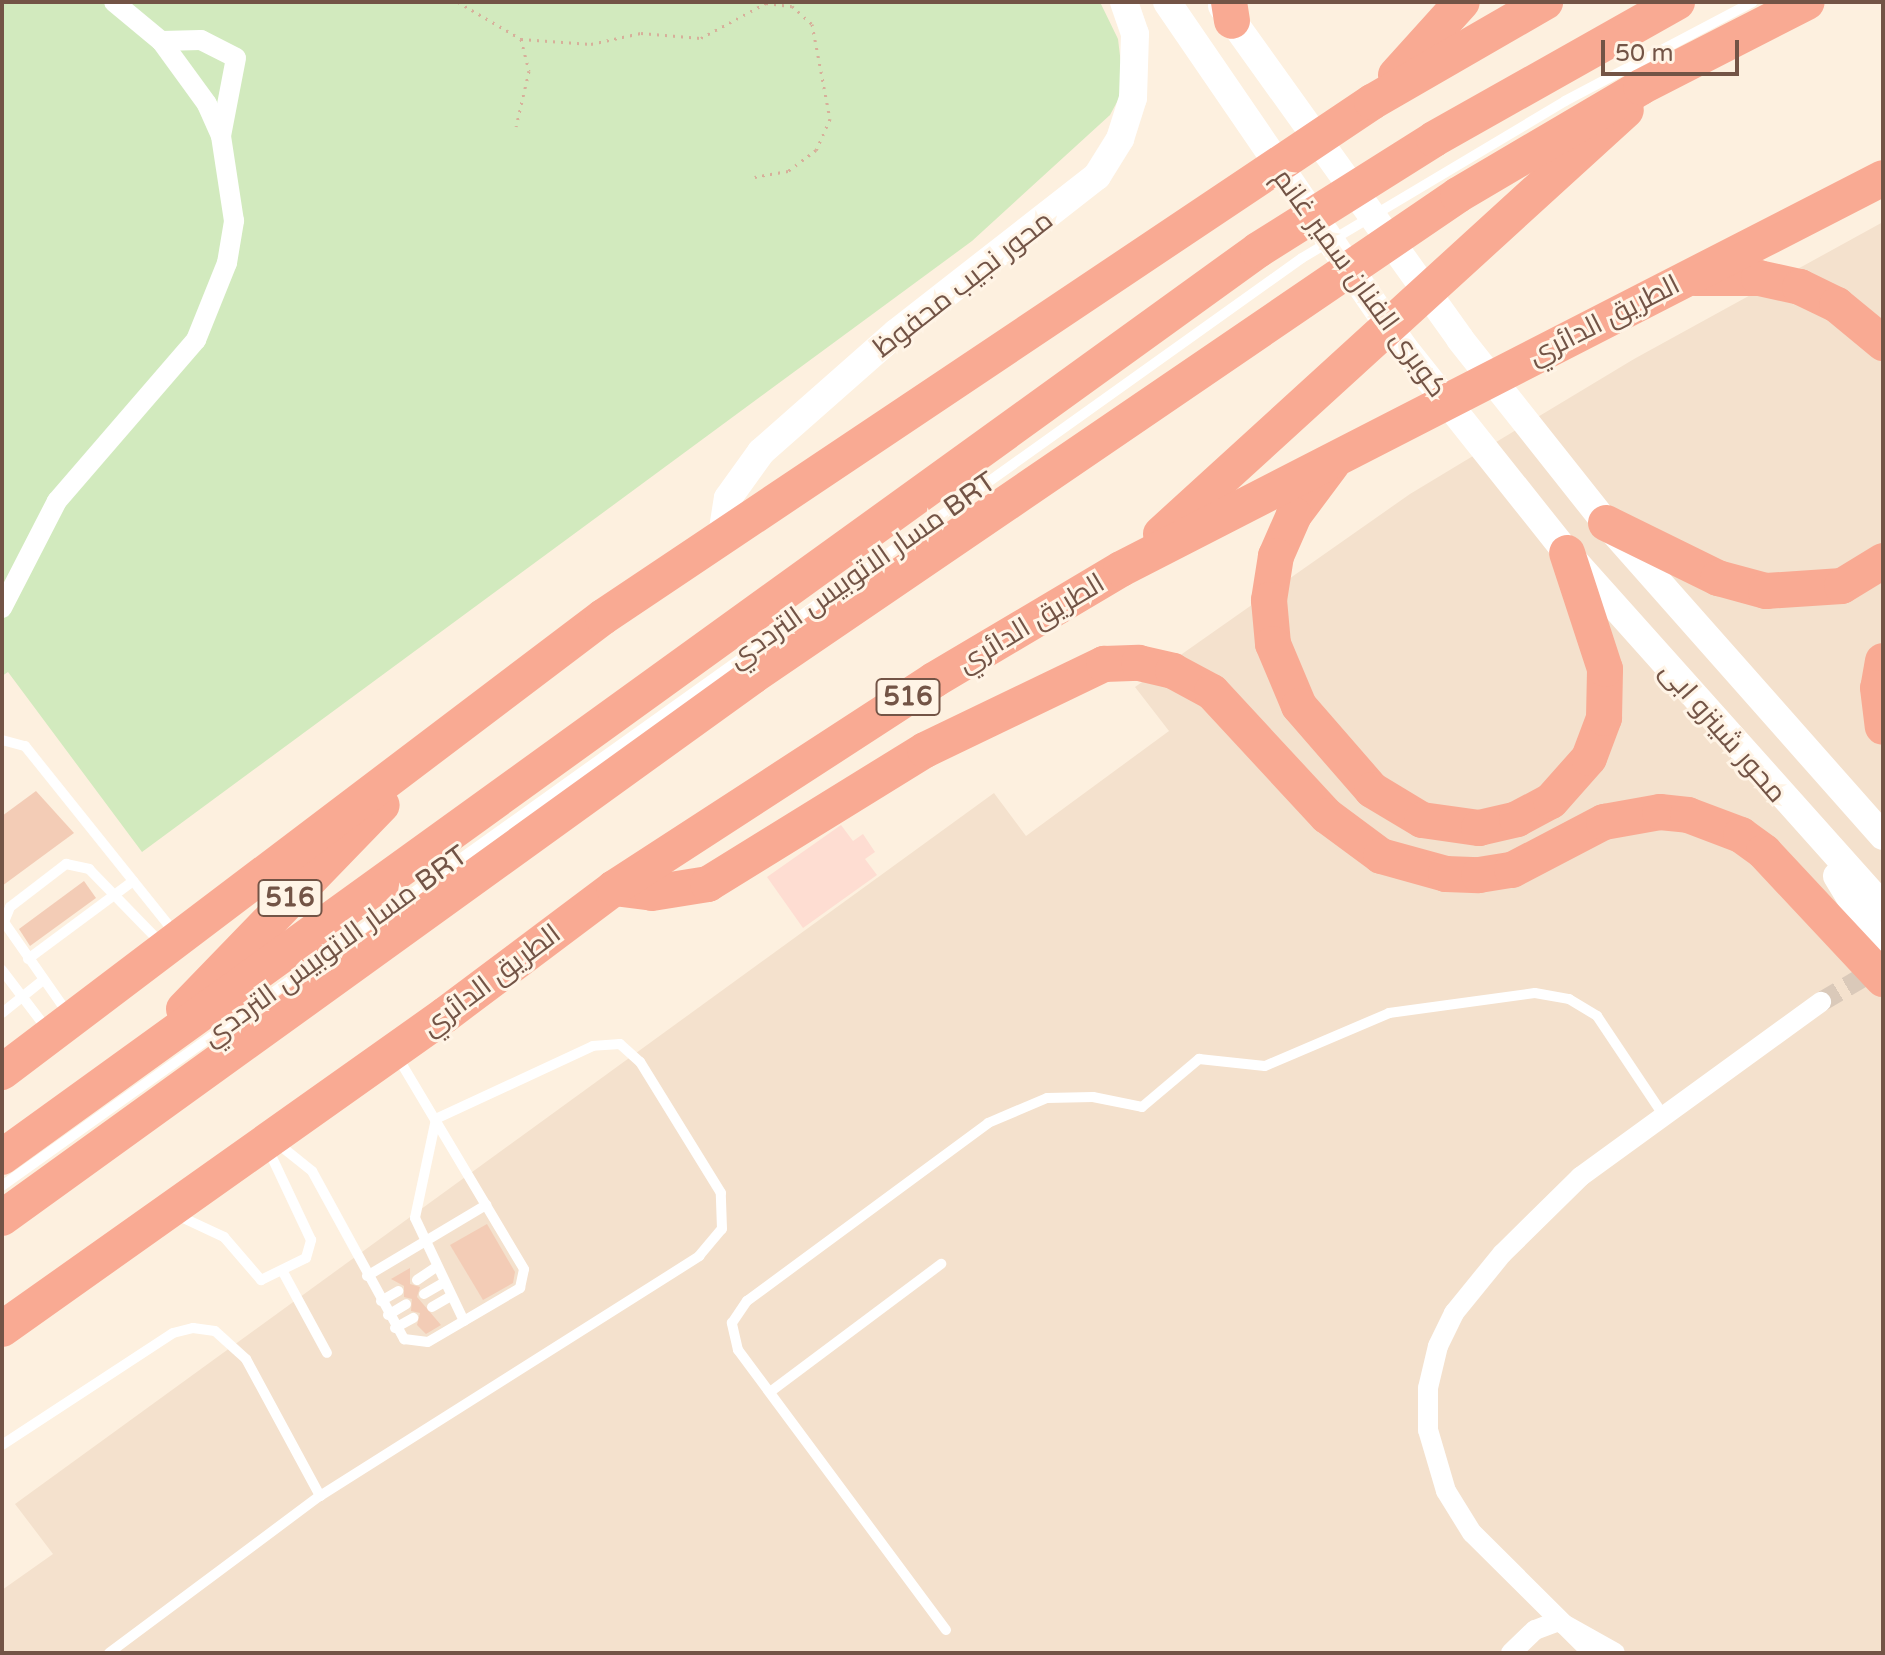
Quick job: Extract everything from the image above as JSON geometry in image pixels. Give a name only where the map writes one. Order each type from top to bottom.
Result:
[{"type":"highway","name":"516","points":[[2,1072],[171,941],[722,535],[1372,102],[1545,2]]},
{"type":"highway","name":"516","points":[[2,1157],[1258,250],[1434,139],[1677,2]]},
{"type":"highway","points":[[2,1218],[1019,491],[1458,195],[1641,87],[1807,2]]},
{"type":"highway","points":[[1372,102],[1460,4]]},
{"type":"highway","points":[[1121,569],[1604,135],[1641,87]]},
{"type":"highway","name":"الطريق الدائري","points":[[2,1329],[270,1142],[614,888],[934,680],[1121,569],[1883,178]]},
{"type":"highway","points":[[1690,278],[1759,278],[1800,287],[1846,311],[1883,343]]},
{"type":"highway","points":[[1338,456],[1284,535],[1271,578],[1269,622],[1279,666],[1299,706],[1372,790],[1431,823],[1498,825],[1558,795],[1598,741],[1605,669],[1567,553]]},
{"type":"highway","points":[[1606,523],[1742,587],[1792,593],[1842,586],[1883,561]]},
{"type":"highway","points":[[1883,661],[1878,688],[1883,727]]},
{"type":"highway","points":[[614,888],[662,893],[708,884],[937,744],[1104,664],[1139,663],[1173,671],[1212,692],[1327,816],[1381,856],[1446,874],[1479,875],[1512,870],[1604,822],[1660,812],[1688,815],[1741,835],[1764,852],[1883,979]]},
{"type":"highway","name":"516","points":[[139,1059],[443,739]]},
{"type":"main road","name":"محور نجيب محفوظ","points":[[722,535],[728,498],[761,452],[896,333],[1097,176],[1120,139],[1133,98],[1135,34],[1124,2]]},
{"type":"main road","name":"كوبرى الفنان سمير غانم","points":[[1167,2],[1395,336],[1567,553]]},
{"type":"main road","name":"كوبرى الفنان سمير غانم","points":[[1227,8],[1380,236],[1606,523]]},
{"type":"main road","name":"محور شينزو ابى","points":[[1606,523],[1847,800],[1883,836]]},
{"type":"main road","name":"محور شينزو ابى","points":[[1567,553],[1812,834],[1883,907]]},
{"type":"main road","points":[[1847,800],[1883,819]]},
{"type":"main road","points":[[1812,834],[1883,952]]},
{"type":"street","points":[[2,608],[57,501],[196,340],[227,263],[234,221],[221,136],[207,104],[161,41],[114,2]]},
{"type":"street","points":[[161,41],[201,40],[236,58],[221,136]]},
{"type":"street","points":[[1593,1653],[1472,1533],[1446,1491],[1428,1430],[1431,1367],[1454,1313],[1502,1254],[1580,1177],[1662,1113],[1821,1002]]},
{"type":"street","points":[[1511,1653],[1535,1630],[1558,1621]]},
{"type":"street","points":[[1558,1621],[1615,1653]]},
{"type":"lane","name":"مسار الاتوبيس الترددي BRT","points":[[2,1186],[1302,258],[1565,101],[1753,2]]},
{"type":"lane","points":[[2,740],[25,746],[133,881],[171,941]]},
{"type":"lane","points":[[60,1026],[43,980],[5,927],[7,912],[66,864],[85,866],[112,896],[171,941]]},
{"type":"lane","points":[[28,959],[133,881]]},
{"type":"lane","points":[[2,970],[22,997],[60,1026]]},
{"type":"lane","points":[[2,1013],[43,980]]},
{"type":"lane","points":[[946,1630],[732,1337],[737,1311],[988,1123],[1026,1103],[1071,1096],[1142,1107],[1199,1059],[1265,1066],[1389,1013],[1535,993],[1569,999],[1597,1016],[1662,1113]]},
{"type":"lane","points":[[109,1653],[320,1496],[699,1256],[722,1229],[721,1193],[640,1062],[620,1044],[593,1046],[436,1119]]},
{"type":"lane","points":[[270,1142],[312,1171],[395,1328],[421,1344],[520,1288],[526,1278],[394,1051]]},
{"type":"lane","points":[[436,1119],[414,1207],[422,1243],[464,1321]]},
{"type":"lane","points":[[165,1214],[196,1221],[224,1237],[257,1279],[283,1272],[310,1255],[312,1245],[270,1142]]},
{"type":"lane","points":[[367,1276],[486,1205]]},
{"type":"lane","points":[[770,1392],[941,1264]]},
{"type":"lane","points":[[417,1280],[435,1268]]},
{"type":"lane","points":[[283,1272],[327,1353]]},
{"type":"lane","points":[[424,1294],[443,1283]]},
{"type":"lane","points":[[381,1301],[398,1291]]},
{"type":"lane","points":[[432,1307],[451,1296]]},
{"type":"lane","points":[[388,1315],[406,1304]]},
{"type":"lane","points":[[395,1328],[413,1318]]},
{"type":"lane","points":[[2,1445],[173,1333],[193,1328],[215,1331],[246,1359],[320,1496]]},
{"type":"path","points":[[458,2],[521,39],[591,44],[641,33],[701,38],[766,3],[792,6],[812,24],[830,119],[816,150],[788,171],[755,177]]},
{"type":"path","points":[[516,127],[529,71],[521,39]]},
{"type":"shaded area","points":[[1883,222],[1883,1653],[2,1653],[2,1590],[53,1554],[15,1504],[994,793],[1026,836],[1169,731],[1135,687],[1410,494],[1634,359]]},
{"type":"shaded area","points":[[841,825],[853,841],[863,834],[875,852],[865,859],[877,875],[803,928],[767,877]]},
{"type":"green space","points":[[2,2],[1100,2],[1118,39],[1124,89],[1110,115],[972,241],[142,852],[8,672],[2,676]]},
{"type":"building","points":[[36,791],[74,833],[2,886],[2,816]]},
{"type":"building","points":[[84,881],[96,898],[30,946],[19,929]]},
{"type":"building","points":[[487,1224],[515,1272],[513,1283],[483,1300],[450,1245]]},
{"type":"building","points":[[410,1268],[410,1284],[420,1287],[417,1297],[441,1325],[426,1334],[417,1325],[420,1313],[411,1311],[412,1299],[404,1297],[404,1286],[391,1279]]},
{"type":"tunnel","points":[[1821,1002],[1880,967]]}]
